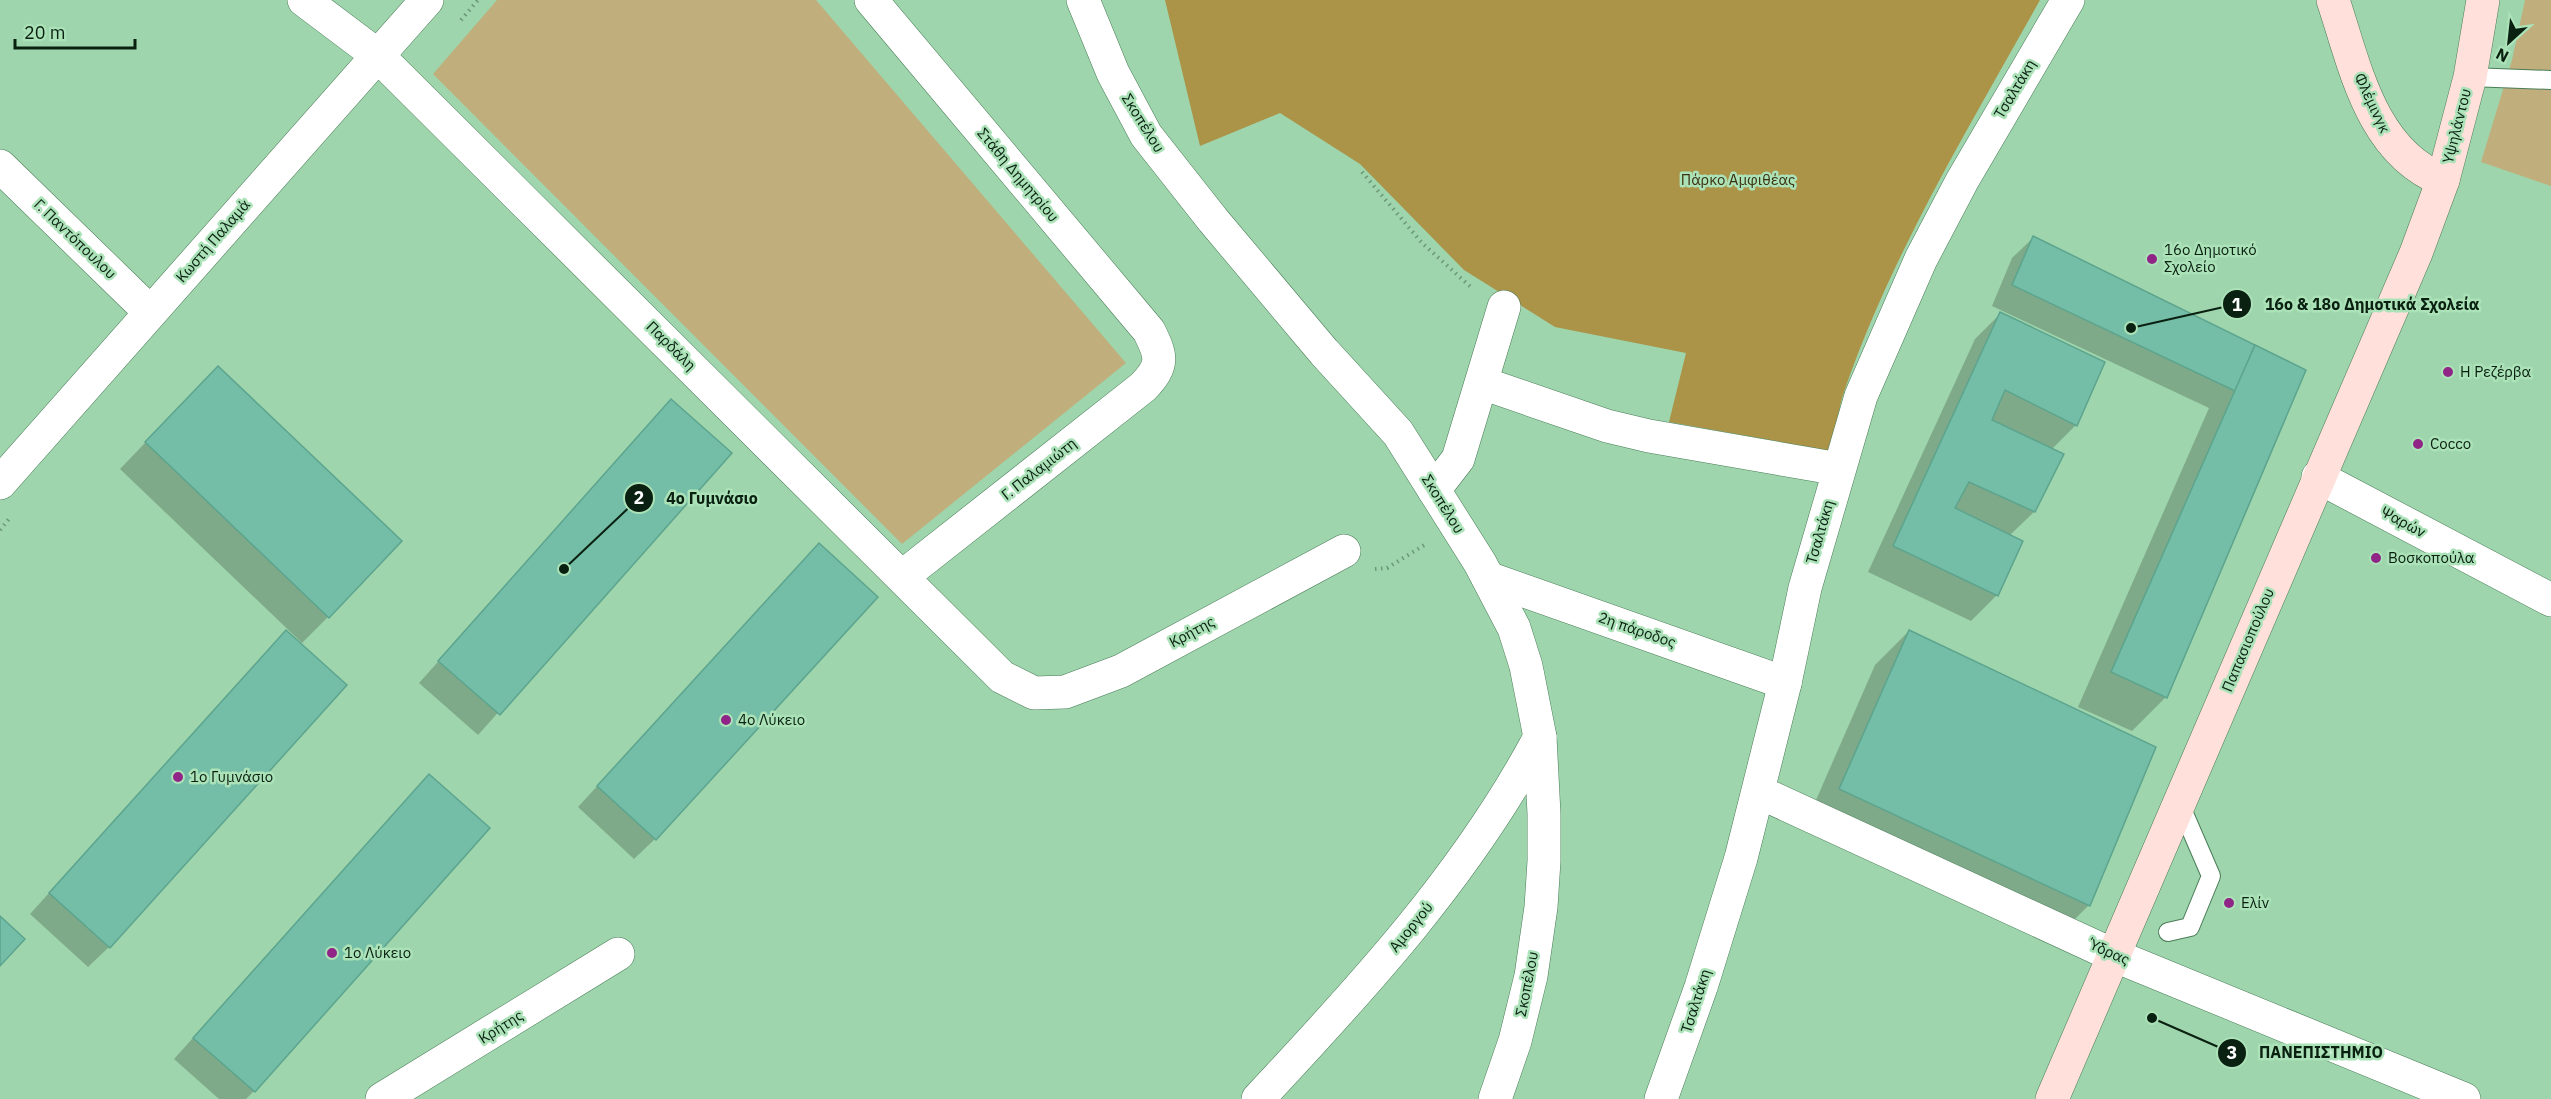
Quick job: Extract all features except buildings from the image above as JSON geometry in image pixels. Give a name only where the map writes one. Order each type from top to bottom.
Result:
[{"type":"main road","name":"Φλέμινγκ","points":[[2333,0],[2362,88],[2388,137],[2416,167],[2443,180]]},
{"type":"main road","name":"Υψηλάντου","points":[[2443,180],[2470,76],[2483,0]]},
{"type":"main road","name":"Παπασιοπούλου","points":[[2052,1099],[2412,263],[2443,180]]},
{"type":"street","name":"Παρδάλη","points":[[304,0],[378,55],[1002,677],[1034,693]]},
{"type":"street","name":"Κωστή Παλαμά","points":[[0,483],[427,0]]},
{"type":"street","name":"Στάθη Δημητρίου","points":[[871,0],[1141,322],[1160,353]]},
{"type":"street","name":"Σκοπέλου","points":[[1083,0],[1113,73],[1146,135],[1294,317],[1398,433],[1488,578],[1508,614],[1523,654],[1540,737],[1544,814],[1541,907],[1531,976],[1515,1041],[1495,1099]]},
{"type":"street","name":"Τσαλτάκη","points":[[1661,1099],[1701,987],[1759,792],[1805,588],[1861,396],[1921,259],[1962,181],[2068,0]]},
{"type":"street","name":"Γ. Παντόπουλου","points":[[0,166],[150,312]]},
{"type":"street","points":[[1434,490],[1458,459],[1504,307]]},
{"type":"street","name":"Γ. Παλαμιώτη","points":[[903,576],[1143,387],[1160,363],[1160,353]]},
{"type":"street","points":[[1482,383],[1628,431],[1839,469]]},
{"type":"street","name":"Ψαρών","points":[[2318,477],[2551,600]]},
{"type":"street","name":"Κρήτης","points":[[1034,693],[1065,693],[1121,671],[1344,551]]},
{"type":"street","name":"2η πάροδος","points":[[1488,578],[1785,683]]},
{"type":"street","name":"Αμοργού","points":[[1258,1099],[1339,1012],[1458,868],[1501,805],[1540,737]]},
{"type":"street","name":"Ύδρας","points":[[1759,792],[2113,955],[2464,1099]]},
{"type":"street","name":"Κρήτης","points":[[382,1099],[618,954]]},
{"type":"lane","points":[[2470,76],[2551,80]]},
{"type":"lane","points":[[2168,932],[2190,927],[2211,876],[2179,802]]},
{"type":"path","points":[[1362,172],[1422,243],[1464,283],[1504,307]]},
{"type":"path","points":[[1344,551],[1360,565],[1378,570],[1387,568],[1456,525]]},
{"type":"shaded area","points":[[497,0],[816,0],[1126,363],[902,544],[433,74]]},
{"type":"shaded area","points":[[2525,0],[2551,0],[2551,186],[2481,162],[2512,60]]},
{"type":"green space","name":"Πάρκο Αμφιθέας","points":[[1165,0],[2040,0],[1909,238],[1864,338],[1845,389],[1831,451],[1669,422],[1686,353],[1555,327],[1464,270],[1360,164],[1280,113],[1200,146]]},
{"type":"place","name":"16ο Δημοτικό Σχολείο","points":[[2152,259]]},
{"type":"place","name":"16ο & 18ο Δημοτικά Σχολεία","points":[[2131,328]]},
{"type":"place","name":"Η Ρεζέρβα","points":[[2448,372]]},
{"type":"place","name":"Cocco","points":[[2418,444]]},
{"type":"place","name":"Βοσκοπούλα","points":[[2376,558]]},
{"type":"place","name":"4ο Γυμνάσιο","points":[[564,569]]},
{"type":"place","name":"4ο Λύκειο","points":[[726,720]]},
{"type":"place","name":"1ο Γυμνάσιο","points":[[178,777]]},
{"type":"place","name":"Ελίν","points":[[2229,903]]},
{"type":"place","name":"1ο Λύκειο","points":[[332,953]]},
{"type":"place","name":"ΠΑΝΕΠΙΣΤΗΜΙΟ","points":[[2152,1018]]}]
